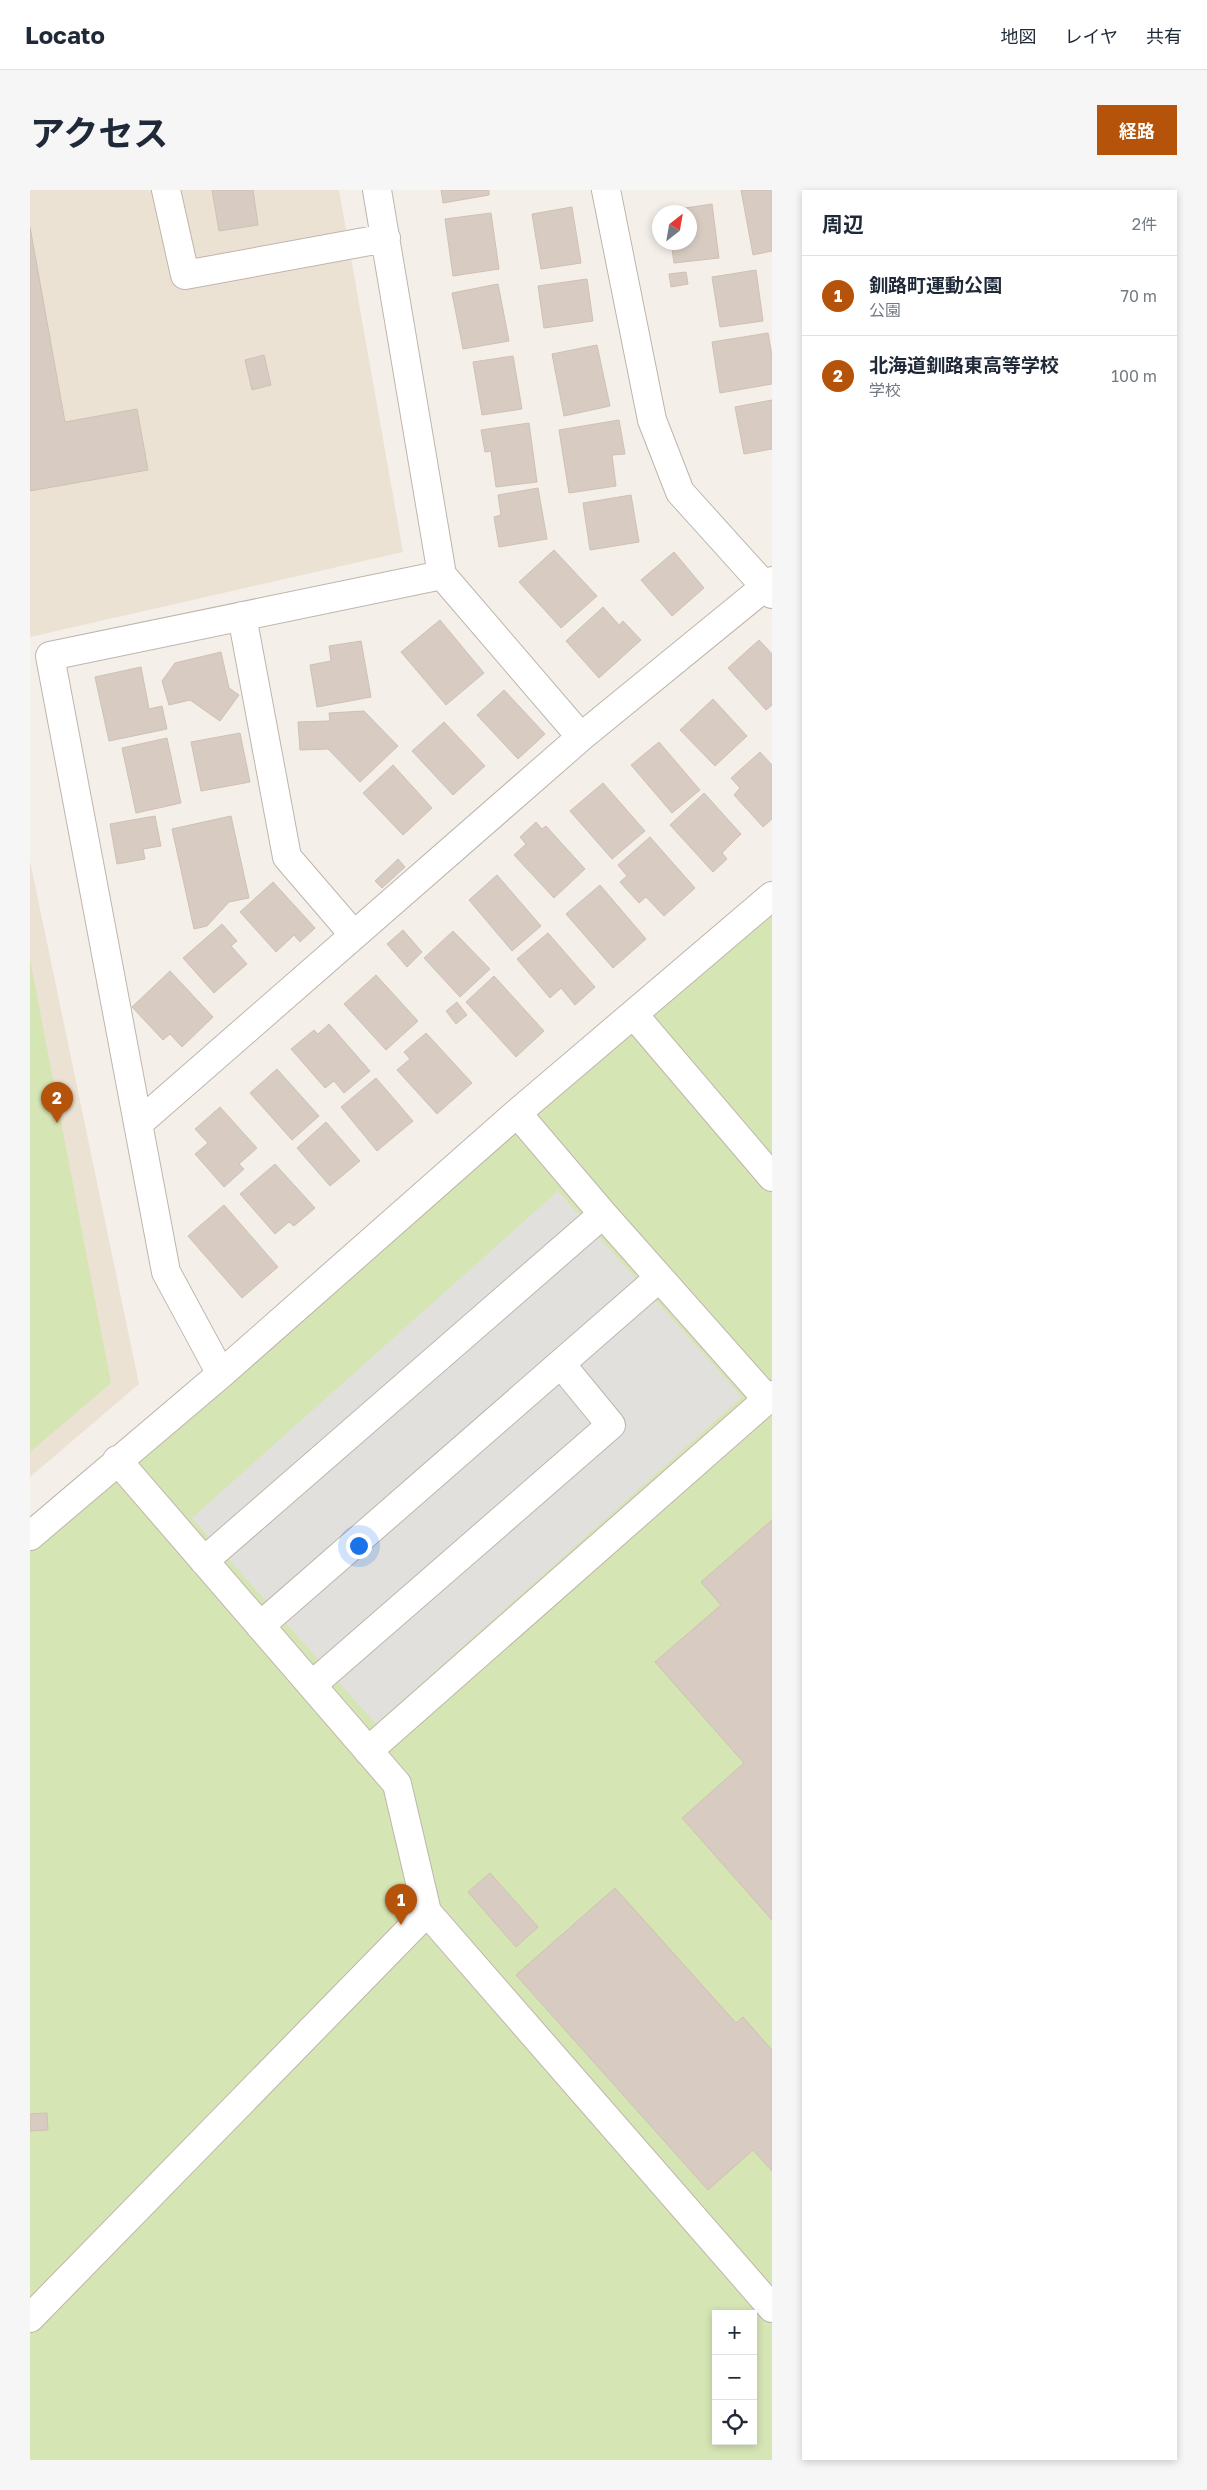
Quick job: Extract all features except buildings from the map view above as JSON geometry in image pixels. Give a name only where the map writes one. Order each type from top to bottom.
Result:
[{"type":"street","points":[[166,190],[185,275],[386,238]]},
{"type":"street","points":[[378,190],[442,575],[581,737]]},
{"type":"street","points":[[139,1123],[581,737],[770,587],[680,492],[652,420],[606,190]]},
{"type":"street","points":[[221,1374],[166,1272],[50,656],[442,575]]},
{"type":"street","points":[[242,616],[287,857],[354,934]]},
{"type":"street","points":[[30,1536],[117,1460],[221,1374],[517,1114],[772,896]]},
{"type":"street","points":[[634,1015],[772,1177]]},
{"type":"street","points":[[368,1751],[770,1397],[659,1278],[517,1114]]},
{"type":"street","points":[[204,1561],[603,1214]]},
{"type":"street","points":[[260,1626],[659,1278]]},
{"type":"street","points":[[312,1685],[612,1425],[561,1364]]},
{"type":"street","points":[[117,1460],[397,1784],[427,1912],[772,2308]]},
{"type":"street","points":[[30,2318],[427,1912]]},
{"type":"shaded area","points":[[30,190],[339,190],[403,552],[30,637]]},
{"type":"shaded area","points":[[30,861],[139,1384],[30,1477]]},
{"type":"shaded area","points":[[558,1191],[742,1397],[376,1724],[192,1518]]},
{"type":"green space","points":[[772,896],[772,2460],[30,2460],[30,1536]]},
{"type":"green space","points":[[30,959],[111,1383],[30,1452]]},
{"type":"place","name":"北海道釧路東高等学校","points":[[57,1123]]},
{"type":"place","name":"釧路町運動公園","points":[[401,1925]]}]
